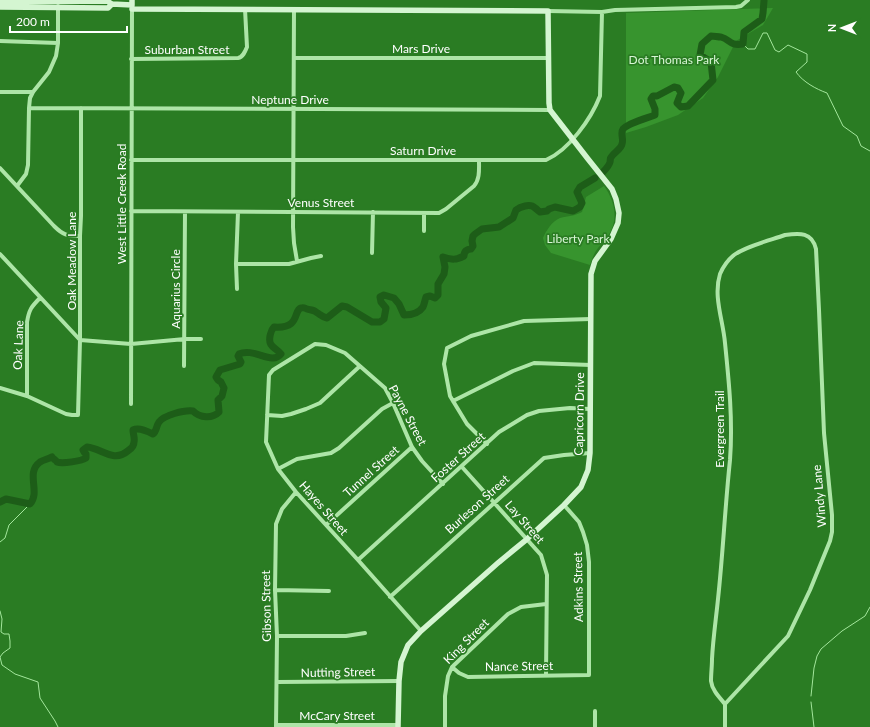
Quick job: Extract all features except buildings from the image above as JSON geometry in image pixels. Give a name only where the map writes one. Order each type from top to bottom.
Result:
[{"type":"street","points":[[0,2],[107,1],[112,4],[132,5],[294,10],[602,12],[615,10],[736,7],[741,6],[748,0]]},
{"type":"street","points":[[17,186],[26,174],[28,165],[29,108],[33,92],[49,72],[56,56],[58,43],[58,2]]},
{"type":"street","points":[[0,7],[108,8],[112,4]]},
{"type":"street","name":"West Little Creek Road","points":[[131,404],[132,5]]},
{"type":"street","name":"Suburban Street","points":[[131,59],[241,57],[245,53],[247,47],[245,9]]},
{"type":"street","points":[[294,10],[294,243],[297,261]]},
{"type":"street","points":[[548,11],[550,110]]},
{"type":"street","name":"Saturn Drive","points":[[131,160],[546,160],[553,157],[573,140],[596,107],[600,96],[602,12]]},
{"type":"street","points":[[0,41],[58,43]]},
{"type":"street","name":"Mars Drive","points":[[294,58],[548,58]]},
{"type":"street","points":[[0,92],[33,92]]},
{"type":"street","name":"Neptune Drive","points":[[29,108],[550,110]]},
{"type":"street","name":"Oak Meadow Lane","points":[[27,396],[66,414],[78,415],[80,340],[81,108]]},
{"type":"street","name":"Capricorn Drive","points":[[398,726],[401,662],[408,645],[421,631],[564,505],[581,487],[588,470],[590,453],[592,274],[594,261],[611,239],[618,223],[619,213],[612,189],[550,110]]},
{"type":"street","name":"Venus Street","points":[[131,211],[438,213],[477,183],[479,176],[479,160]]},
{"type":"street","points":[[0,168],[61,233],[64,235],[80,236]]},
{"type":"street","name":"Aquarius Circle","points":[[184,366],[185,212]]},
{"type":"street","points":[[237,289],[236,264],[238,212]]},
{"type":"street","points":[[372,253],[373,212]]},
{"type":"street","points":[[424,213],[424,231]]},
{"type":"street","name":"Evergreen Trail","points":[[725,704],[715,691],[711,682],[724,540],[731,430],[725,340],[718,304],[718,283],[721,272],[734,255],[752,246],[785,235],[804,235],[812,238],[815,244],[816,254]]},
{"type":"street","points":[[0,254],[80,340],[131,344],[201,339]]},
{"type":"street","name":"Windy Lane","points":[[725,704],[788,636],[810,590],[830,541],[832,532],[832,514],[824,434],[816,254]]},
{"type":"street","points":[[236,264],[289,264],[322,256]]},
{"type":"street","name":"Oak Lane","points":[[27,396],[28,314],[32,306],[40,298]]},
{"type":"street","points":[[487,444],[467,424],[450,396],[444,364],[447,348],[472,336],[524,321],[591,319]]},
{"type":"street","name":"Payne Street","points":[[269,375],[273,370],[315,344],[326,344],[345,353],[385,388],[394,403],[412,447],[422,461],[443,484]]},
{"type":"street","points":[[453,401],[513,371],[534,363],[590,365]]},
{"type":"street","points":[[267,415],[282,416],[291,414],[306,410],[320,403],[360,366]]},
{"type":"street","name":"Hayes Street","points":[[269,375],[266,442],[278,469],[296,492],[421,631]]},
{"type":"street","points":[[0,388],[27,396]]},
{"type":"street","points":[[278,469],[297,459],[332,452],[339,448],[382,409],[394,403]]},
{"type":"street","name":"Foster Street","points":[[358,560],[500,432],[527,415],[539,411],[570,408],[590,409]]},
{"type":"street","name":"Tunnel Street","points":[[326,525],[412,447]]},
{"type":"street","name":"Burleson Street","points":[[390,597],[544,458],[590,453]]},
{"type":"street","name":"Lay Street","points":[[462,467],[541,555],[546,575],[546,675]]},
{"type":"street","name":"Gibson Street","points":[[276,726],[276,524],[282,509],[296,492]]},
{"type":"street","name":"Adkins Street","points":[[564,505],[579,522],[587,545],[589,562],[589,675]]},
{"type":"street","points":[[275,590],[329,591]]},
{"type":"street","name":"King Street","points":[[445,727],[445,696],[448,676],[452,667],[508,614],[522,607],[546,604]]},
{"type":"street","points":[[277,636],[346,636],[365,633]]},
{"type":"street","name":"Nance Street","points":[[452,667],[459,673],[468,677],[589,675]]},
{"type":"street","name":"Nutting Street","points":[[277,682],[399,681]]},
{"type":"street","points":[[725,704],[725,727]]},
{"type":"street","points":[[595,711],[595,727]]},
{"type":"street","name":"McCary Street","points":[[276,726],[398,726]]},
{"type":"green space","name":"Dot Thomas Park","points":[[773,8],[763,25],[736,41],[718,77],[703,98],[678,115],[626,133],[626,13]]},
{"type":"green space","name":"Liberty Park","points":[[604,186],[613,204],[614,224],[606,239],[595,252],[590,265],[551,253],[545,245],[543,238],[550,226],[554,221],[560,218],[582,212],[586,197]]},
{"type":"waterway","points":[[603,172],[609,165],[613,155],[621,146],[623,140],[623,129],[633,123],[655,115],[655,109],[651,99],[653,96],[657,96],[674,87],[678,88],[681,93],[677,103],[681,107],[688,106],[713,80],[711,62],[700,55],[702,44],[711,36],[721,37],[735,44],[743,44],[744,32],[762,19],[764,1]]},
{"type":"waterway","points":[[743,44],[748,49],[755,49],[763,33],[767,33],[775,50],[779,52],[788,45],[807,54],[807,62],[796,72],[810,85],[827,93],[843,126],[857,136],[861,146],[870,151]]},
{"type":"waterway","points":[[0,502],[6,499],[30,504],[34,494],[33,477],[36,466],[40,462],[52,457],[60,463],[80,460],[86,458],[86,454],[83,450],[87,447],[118,456],[133,446],[133,430],[135,429],[140,429],[153,434],[162,419],[180,412],[193,411],[202,416],[213,416],[219,412],[218,400],[222,396],[224,388],[216,377],[220,370],[240,364],[241,362],[238,356],[239,354],[245,352],[273,358],[281,354],[271,345],[270,336],[272,330],[274,327],[283,327],[292,322],[295,319],[297,312],[301,308],[314,311],[327,318],[342,306],[347,307],[372,322],[380,322],[384,319],[386,308],[381,302],[380,297],[384,295],[394,298],[399,304],[404,315],[417,312],[423,307],[426,297],[430,296],[435,298],[438,295],[438,284],[444,274],[445,267],[443,257],[454,259],[464,256],[466,251],[471,249],[473,246],[472,241],[475,234],[482,229],[499,227],[513,218],[516,210],[522,207],[530,206],[540,212],[547,211],[555,207],[573,211],[580,207],[582,203],[577,192],[580,187],[595,178]]},
{"type":"waterway","points":[[0,542],[5,538],[9,525],[30,504]]},
{"type":"waterway","points":[[811,696],[814,668],[817,656],[821,649],[842,631],[865,616],[870,607]]},
{"type":"waterway","points":[[0,611],[2,619],[1,632],[4,634],[9,634],[10,641],[10,648],[0,657],[2,665],[15,674],[38,682],[40,698],[58,727]]},
{"type":"waterway","points":[[811,702],[814,727]]}]
